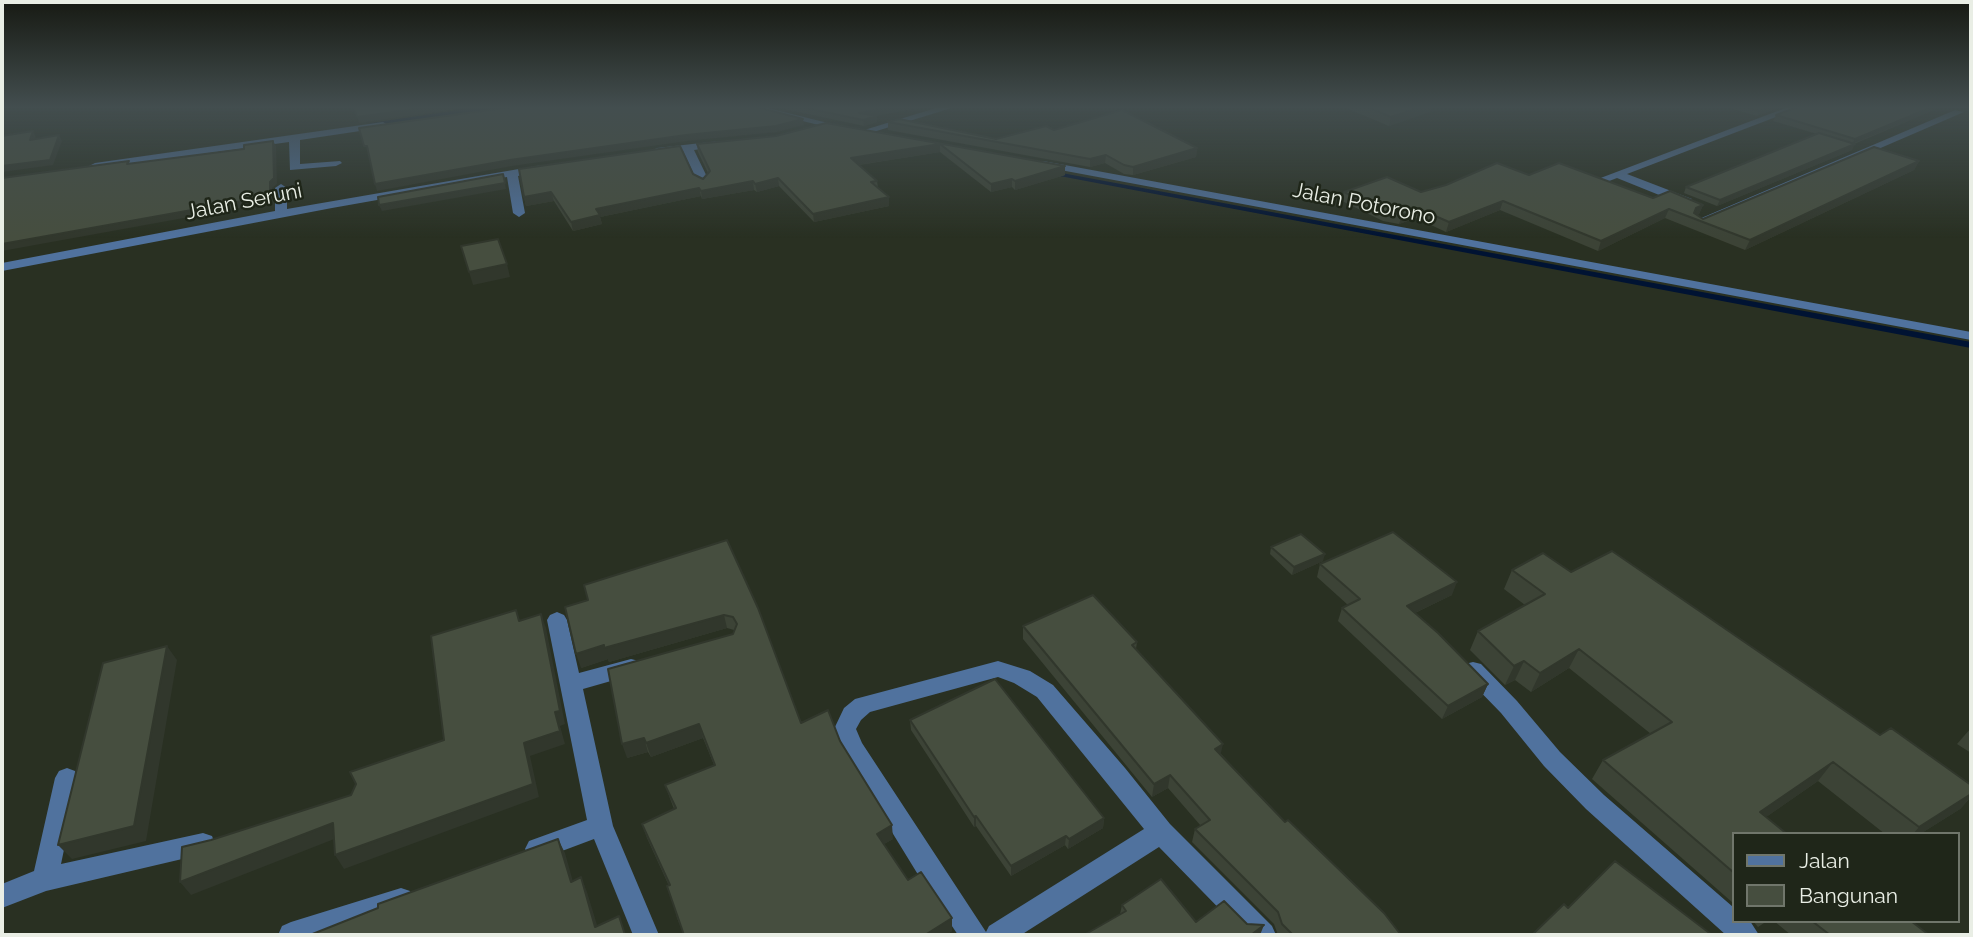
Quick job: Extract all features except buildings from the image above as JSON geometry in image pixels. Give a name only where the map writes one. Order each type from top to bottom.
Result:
[{"type":"street","points":[[84,168],[205,151]]},
{"type":"street","points":[[295,151],[294,168],[336,163]]},
{"type":"street","points":[[648,152],[658,151]]},
{"type":"street","points":[[689,151],[703,181]]},
{"type":"street","points":[[1595,182],[1679,151]]},
{"type":"street","points":[[1698,222],[1871,151]]},
{"type":"street","name":"Jalan Potorono","points":[[1030,162],[1971,336]]},
{"type":"street","name":"Jalan Seruni","points":[[2,267],[550,167]]},
{"type":"street","points":[[512,172],[519,213]]},
{"type":"street","points":[[1616,174],[1715,213]]},
{"type":"street","points":[[281,188],[281,214]]},
{"type":"street","points":[[557,620],[601,826],[646,935]]},
{"type":"street","points":[[1454,650],[1509,707],[1552,759],[1595,802],[1731,922]]},
{"type":"street","points":[[570,684],[649,662]]},
{"type":"street","points":[[974,935],[934,878],[852,747],[845,729],[852,714],[863,705],[998,669],[1022,677],[1045,691],[1117,775],[1161,832],[1263,935]]},
{"type":"street","points":[[45,879],[67,778]]},
{"type":"street","points":[[511,859],[601,826]]},
{"type":"street","points":[[998,935],[1161,832]]},
{"type":"street","points":[[2,896],[45,879],[221,840]]},
{"type":"street","points":[[291,935],[421,892]]},
{"type":"street","points":[[1732,923],[1746,935]]},
{"type":"waterway","points":[[1051,173],[1971,345]]}]
